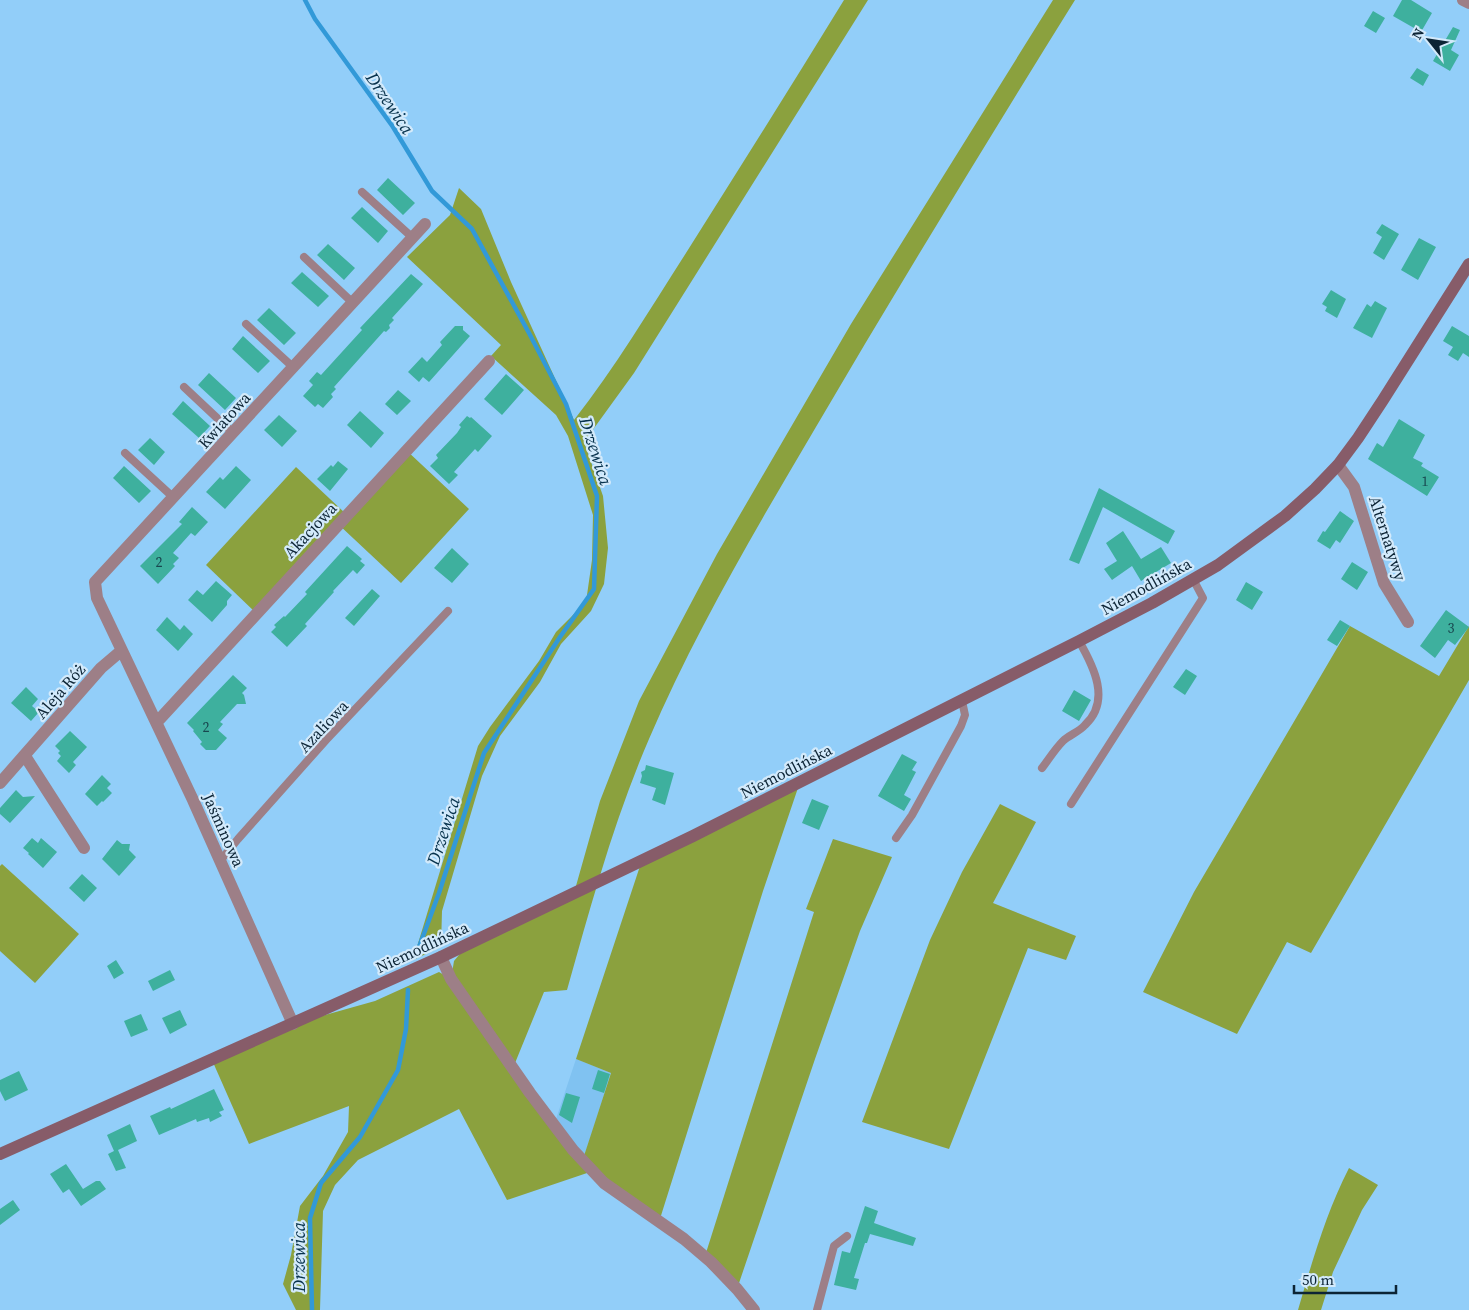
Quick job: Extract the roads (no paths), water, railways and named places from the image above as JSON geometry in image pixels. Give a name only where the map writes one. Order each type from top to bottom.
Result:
[{"type":"main road","name":"Niemodlińska","points":[[0,1154],[440,957],[693,836],[1079,641],[1152,603],[1218,565],[1285,516],[1338,465],[1383,400],[1469,264]]},
{"type":"street","points":[[1463,0],[1469,3]]},
{"type":"street","name":"Kwiatowa","points":[[121,651],[97,598],[95,582],[425,224]]},
{"type":"street","name":"Akacjowa","points":[[157,722],[489,361]]},
{"type":"street","name":"Alternatywy","points":[[1338,465],[1354,487],[1384,583],[1408,622]]},
{"type":"street","name":"Jaśminowa","points":[[121,651],[157,722],[293,1024]]},
{"type":"street","name":"Aleja Róż","points":[[0,784],[101,668],[121,651]]},
{"type":"street","points":[[25,756],[84,848]]},
{"type":"street","points":[[440,957],[451,979],[530,1093],[574,1150],[604,1183],[684,1239],[711,1262],[754,1310]]},
{"type":"lane","points":[[362,192],[413,238]]},
{"type":"lane","points":[[304,257],[354,302]]},
{"type":"lane","points":[[246,324],[294,368]]},
{"type":"lane","points":[[184,387],[234,433]]},
{"type":"lane","points":[[125,453],[174,498]]},
{"type":"lane","points":[[1071,804],[1203,598],[1193,579]]},
{"type":"lane","name":"Azaliowa","points":[[220,861],[238,838],[326,740],[448,611]]},
{"type":"lane","points":[[1042,768],[1064,740],[1085,726],[1096,711],[1100,698],[1098,684],[1090,659],[1079,641]]},
{"type":"lane","points":[[896,838],[912,815],[961,726],[964,715],[962,701]]},
{"type":"lane","points":[[817,1310],[834,1246],[847,1236]]},
{"type":"waterway","name":"Drzewica","points":[[305,0],[315,19],[393,127],[432,191],[472,229],[566,404],[597,496],[594,589],[484,753],[439,893],[419,947]]},
{"type":"waterway","name":"Drzewica","points":[[312,1310],[310,1218],[321,1183],[360,1137],[398,1070],[406,1029],[408,990]]}]
